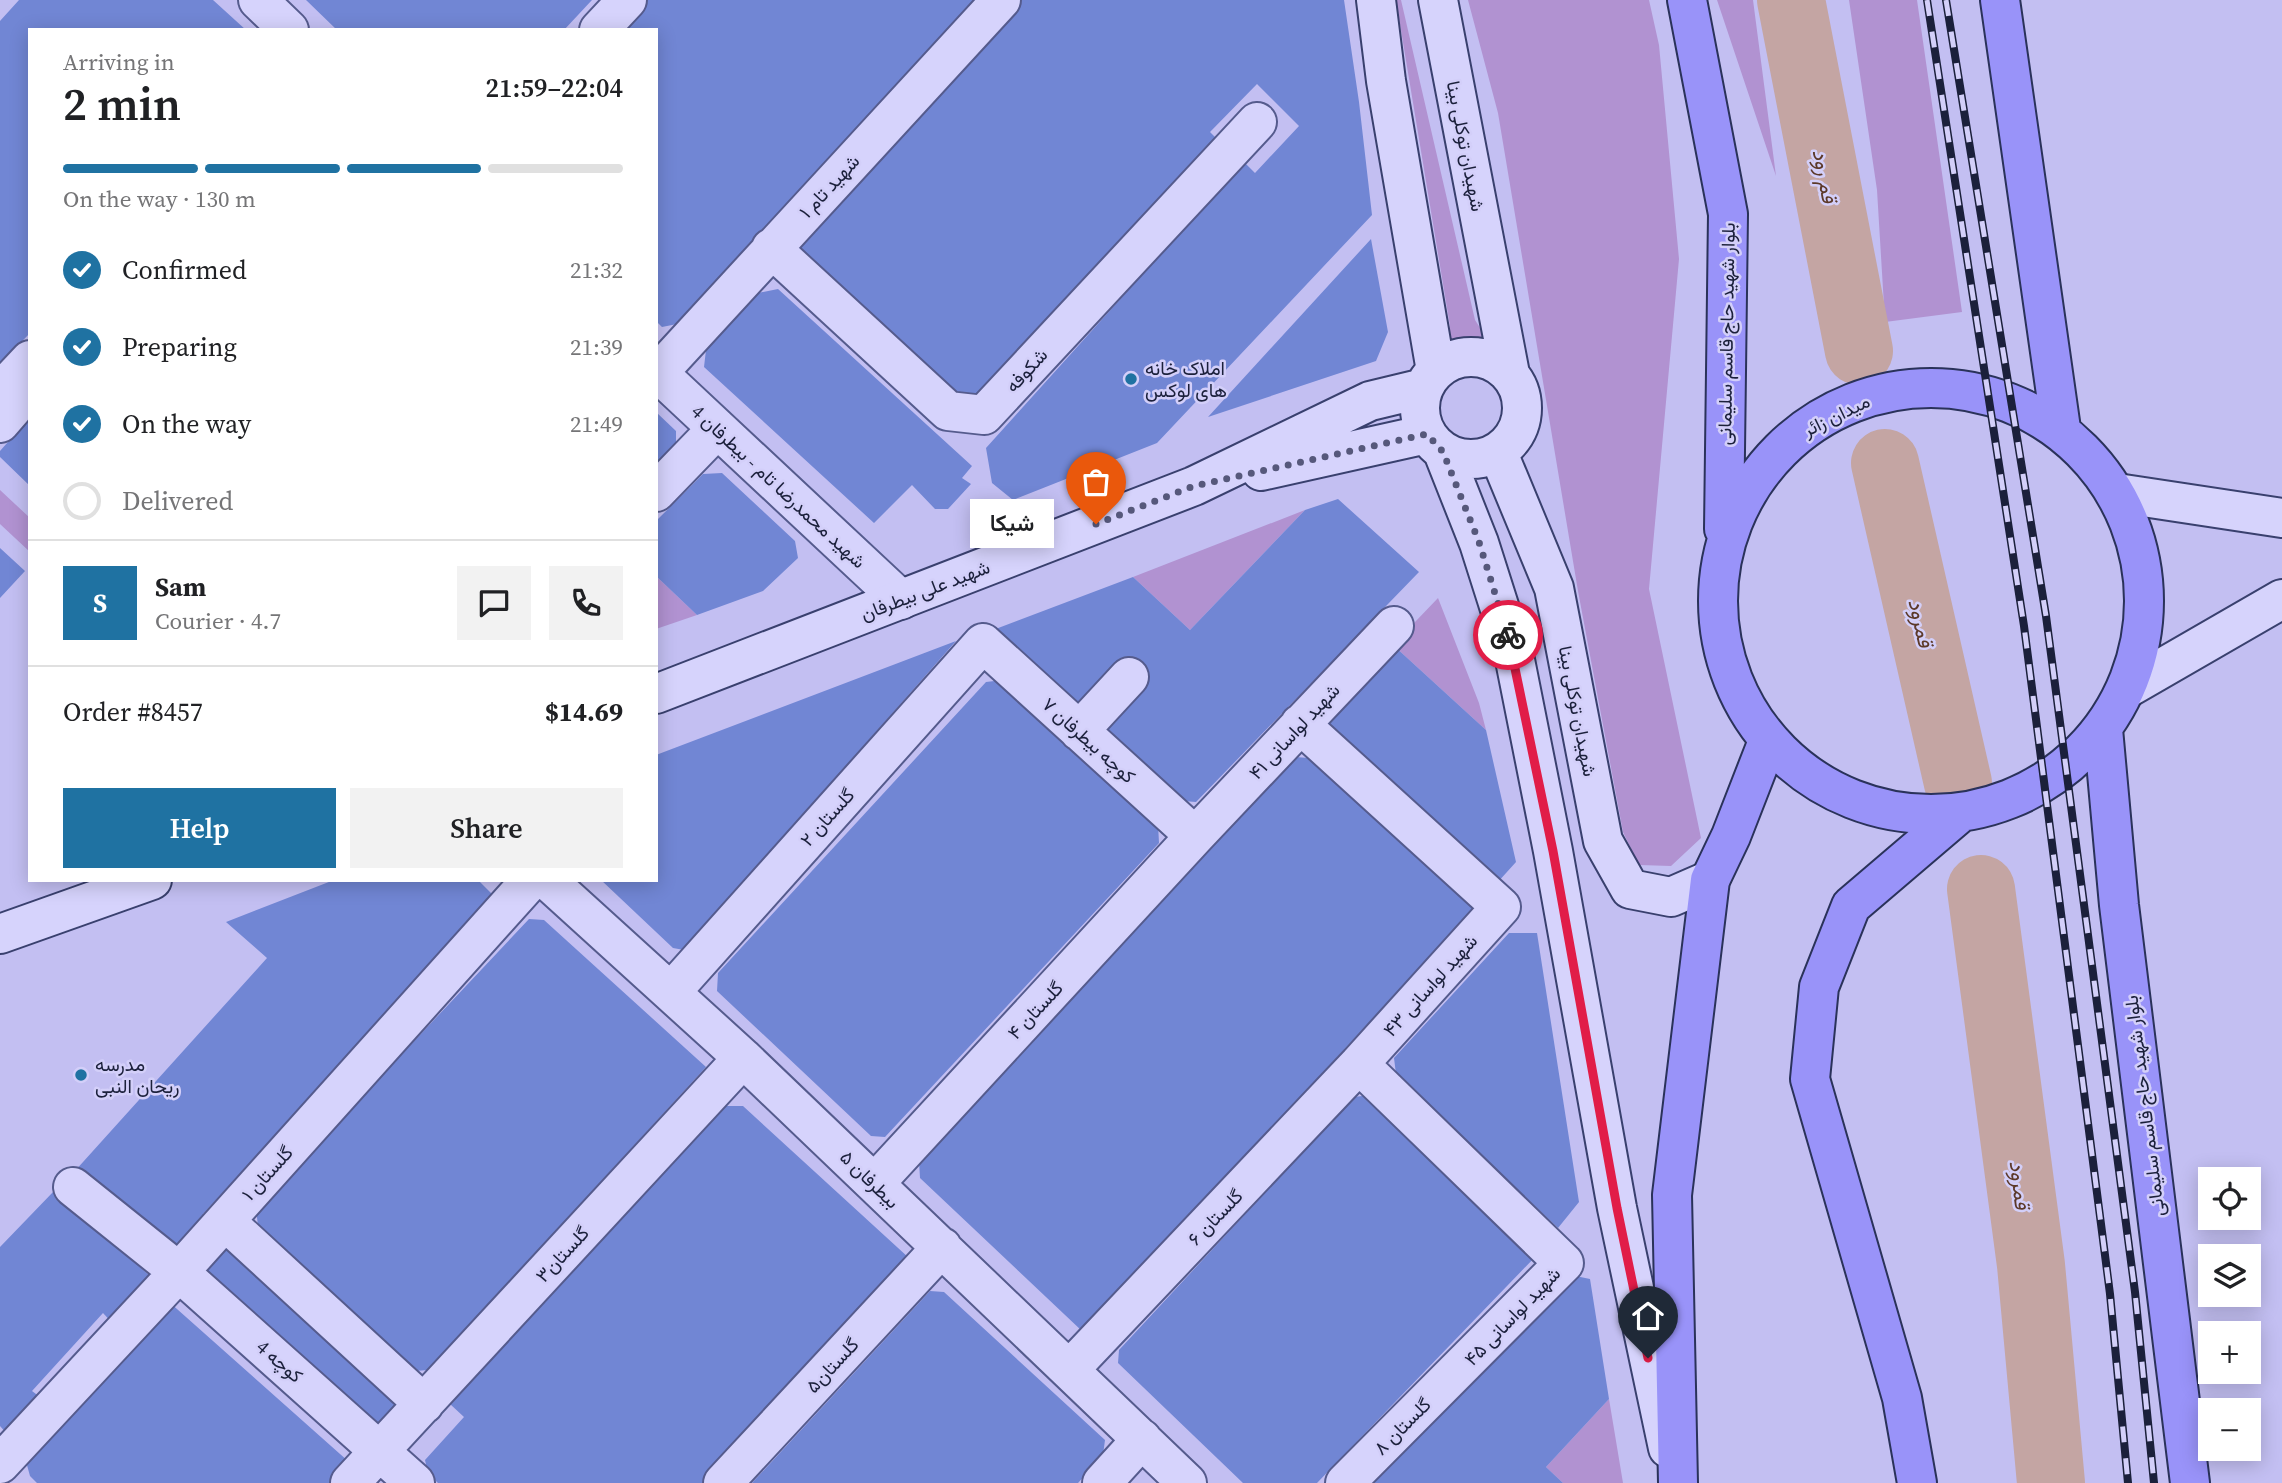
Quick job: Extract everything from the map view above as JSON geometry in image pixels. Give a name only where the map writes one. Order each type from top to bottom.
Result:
[{"type":"main road","name":"بلوار شهید حاج قاسم سلیمانی","points":[[1687,0],[1728,215],[1724,545]]},
{"type":"main road","points":[[2000,0],[2061,429]]},
{"type":"main road","name":"میدان زائر","points":[[1931,386],[2000,397],[2061,429],[2092,458],[2117,493],[2141,556],[2144,624],[2126,689],[2103,729],[2063,769],[2014,798],[1959,813],[1888,811],[1822,786],[1768,741],[1731,682],[1716,614],[1724,545],[1753,481],[1800,430],[1862,397],[1931,386]]},
{"type":"main road","name":"بلوار شهید حاج قاسم سلیمانی","points":[[2103,729],[2121,919],[2190,1483]]},
{"type":"main road","points":[[1677,1483],[1672,1195],[1710,880],[1731,836],[1768,741]]},
{"type":"main road","points":[[1917,1483],[1902,1398],[1810,1080],[1819,987],[1851,906],[1959,813]]},
{"type":"street","points":[[258,0],[287,28]]},
{"type":"street","points":[[601,28],[627,0]]},
{"type":"street","name":"شهید تام ۱","points":[[658,371],[1001,0]]},
{"type":"street","points":[[1376,0],[1430,379],[1420,408],[1423,428],[1435,443],[1479,542],[1513,650],[1553,851],[1617,1208],[1677,1483]]},
{"type":"street","name":"شهیدان توکلی بینا","points":[[1438,0],[1510,373]]},
{"type":"street","name":"شکوفه","points":[[771,248],[948,411],[984,415],[1257,122]]},
{"type":"street","points":[[1430,379],[1453,360],[1474,357],[1493,362],[1510,373],[1519,389],[1523,407],[1520,425],[1511,440],[1498,453],[1480,459],[1461,459],[1435,443]]},
{"type":"street","points":[[4,409],[14,377],[28,362]]},
{"type":"street","name":"شهید محمدرضا تام - بیطرفان 4","points":[[658,373],[901,600]]},
{"type":"street","name":"شهید علی بیطرفان","points":[[658,693],[1194,486],[1370,401],[1430,379]]},
{"type":"street","points":[[658,490],[717,429]]},
{"type":"street","name":"شهید علی بیطرفان","points":[[1194,486],[1435,443]]},
{"type":"street","name":"شهیدان توکلی بینا","points":[[1498,453],[1554,588],[1603,841],[1630,888],[1671,897],[1710,880]]},
{"type":"street","points":[[2117,493],[2282,518]]},
{"type":"street","points":[[2126,689],[2282,599]]},
{"type":"street","name":"شهید لواسانی ۴۱","points":[[1195,836],[1394,626]]},
{"type":"street","name":"کوچه بیطرفان ۷","points":[[983,643],[1195,836]]},
{"type":"street","name":"گلستان ۲","points":[[671,992],[983,643]]},
{"type":"street","points":[[1079,731],[1129,677]]},
{"type":"street","name":"شهید لواسانی ۴۳","points":[[1300,724],[1501,906],[1359,1064]]},
{"type":"street","name":"گلستان ۴","points":[[875,1183],[1195,836]]},
{"type":"street","points":[[0,934],[146,882]]},
{"type":"street","name":"گلستان ۱","points":[[0,1464],[179,1272],[529,882]]},
{"type":"street","name":"بیطرفان ۵","points":[[549,882],[743,1058],[1187,1483]]},
{"type":"street","name":"گلستان۳","points":[[350,1483],[743,1058]]},
{"type":"street","name":"شهید لواسانی ۴۵","points":[[1359,1064],[1564,1263],[1460,1370]]},
{"type":"street","name":"گلستان ۶","points":[[1070,1369],[1359,1064]]},
{"type":"street","name":"کوچه 4","points":[[73,1187],[179,1272],[415,1483]]},
{"type":"street","points":[[225,1221],[424,1404]]},
{"type":"street","name":"گلستان۵","points":[[723,1483],[942,1247]]},
{"type":"street","name":"گلستان ۸","points":[[1345,1483],[1460,1370]]},
{"type":"street","points":[[1102,1483],[1142,1439]]},
{"type":"street","points":[[0,1476],[8,1483]]},
{"type":"shaded area","points":[[1396,0],[1401,0],[1475,320],[1486,337],[1445,342],[1450,326]]},
{"type":"shaded area","points":[[1468,0],[1649,0],[1659,45],[1679,259],[1649,589],[1701,838],[1671,866],[1639,865],[1623,832],[1578,591],[1498,113]]},
{"type":"shaded area","points":[[1717,0],[1753,0],[1776,176]]},
{"type":"shaded area","points":[[1849,0],[1917,0],[1962,312],[1885,322],[1877,190]]},
{"type":"shaded area","points":[[0,490],[28,516],[28,550],[0,524]]},
{"type":"shaded area","points":[[1305,510],[1190,630],[1133,577]]},
{"type":"shaded area","points":[[658,578],[697,615],[658,628]]},
{"type":"shaded area","points":[[1438,598],[1479,703],[1486,730],[1393,645]]},
{"type":"shaded area","points":[[1609,1399],[1623,1483],[1563,1483],[1546,1467]]},
{"type":"building","points":[[19,0],[213,0],[244,28],[28,28],[28,335],[0,364],[0,21]]},
{"type":"building","points":[[306,0],[592,0],[566,28],[335,28]]},
{"type":"building","points":[[645,0],[978,0],[677,324],[662,327],[658,323],[658,28],[619,28]]},
{"type":"building","points":[[1017,0],[1344,0],[1372,215],[1157,443],[1013,500],[992,483],[986,448],[1244,162],[1255,173],[1299,126],[1257,84],[1210,132],[1219,141],[980,397],[955,399],[799,249],[795,235]]},
{"type":"building","points":[[1371,239],[1388,332],[1376,361],[1208,417]]},
{"type":"building","points":[[778,289],[972,466],[962,478],[971,484],[948,509],[935,509],[912,485],[874,523],[704,367],[706,350],[753,294]]},
{"type":"building","points":[[658,414],[676,431],[676,451],[658,471]]},
{"type":"building","points":[[28,419],[28,484],[0,457],[0,451]]},
{"type":"building","points":[[722,473],[795,541],[798,558],[763,591],[697,615],[658,578],[658,519],[703,474]]},
{"type":"building","points":[[1338,499],[1419,572],[1196,802],[1183,801],[993,630],[1133,577],[1190,630],[1305,510]]},
{"type":"building","points":[[0,548],[25,571],[0,598]]},
{"type":"building","points":[[956,641],[684,950],[673,948],[603,882],[658,882],[658,754]]},
{"type":"building","points":[[1393,645],[1486,730],[1516,862],[1497,883],[1330,728],[1331,712]]},
{"type":"building","points":[[1003,680],[1158,824],[1159,843],[885,1137],[871,1136],[717,991],[718,973],[986,682]]},
{"type":"building","points":[[1295,757],[1309,758],[1476,908],[1082,1331],[920,1178],[919,1161]]},
{"type":"building","points":[[329,882],[480,882],[491,893],[490,902],[203,1214],[213,1223],[173,1266],[74,1172],[267,958],[226,922]]},
{"type":"building","points":[[529,919],[544,920],[706,1067],[428,1370],[415,1371],[258,1226],[256,1209]]},
{"type":"building","points":[[1509,933],[1537,933],[1579,1202],[1558,1228],[1396,1074],[1394,1058]]},
{"type":"building","points":[[1370,1095],[1535,1257],[1317,1483],[1243,1483],[1118,1363],[1119,1350],[1354,1097]]},
{"type":"building","points":[[726,1106],[743,1106],[909,1258],[702,1483],[438,1483],[428,1473],[425,1460],[464,1417],[450,1404]]},
{"type":"building","points":[[54,1191],[158,1283],[116,1327],[103,1313],[32,1391],[40,1397],[7,1434],[0,1426],[0,1247]]},
{"type":"building","points":[[222,1246],[235,1247],[398,1406],[370,1437],[194,1278]]},
{"type":"building","points":[[1566,1274],[1590,1279],[1609,1399],[1546,1467],[1563,1483],[1365,1483]]},
{"type":"building","points":[[930,1291],[944,1292],[1105,1440],[1103,1455],[1078,1483],[752,1483]]},
{"type":"building","points":[[168,1301],[349,1462],[329,1483],[37,1483],[30,1476],[25,1458]]},
{"type":"waterway","name":"قم رود","points":[[1791,0],[1859,351]]},
{"type":"waterway","name":"قمرود","points":[[1885,463],[1958,783]]},
{"type":"waterway","name":"قمرود","points":[[1981,889],[2031,1265],[2051,1483]]},
{"type":"railway","points":[[1927,0],[2024,626],[2110,1294],[2128,1483]]},
{"type":"railway","points":[[1946,0],[2046,616],[2135,1292],[2154,1483]]},
{"type":"way so far","points":[[1096,524],[1194,486],[1427,434],[1443,452],[1479,542],[1508,635]]},
{"type":"place","name":"املاک خانه های لوکس","points":[[1131,379]]},
{"type":"place","name":"شیکا","points":[[1096,524]]},
{"type":"place","name":"مدرسه ریحان النبی","points":[[81,1075]]},
{"type":"route","points":[[1508,635],[1553,851],[1617,1208],[1648,1358]]}]
